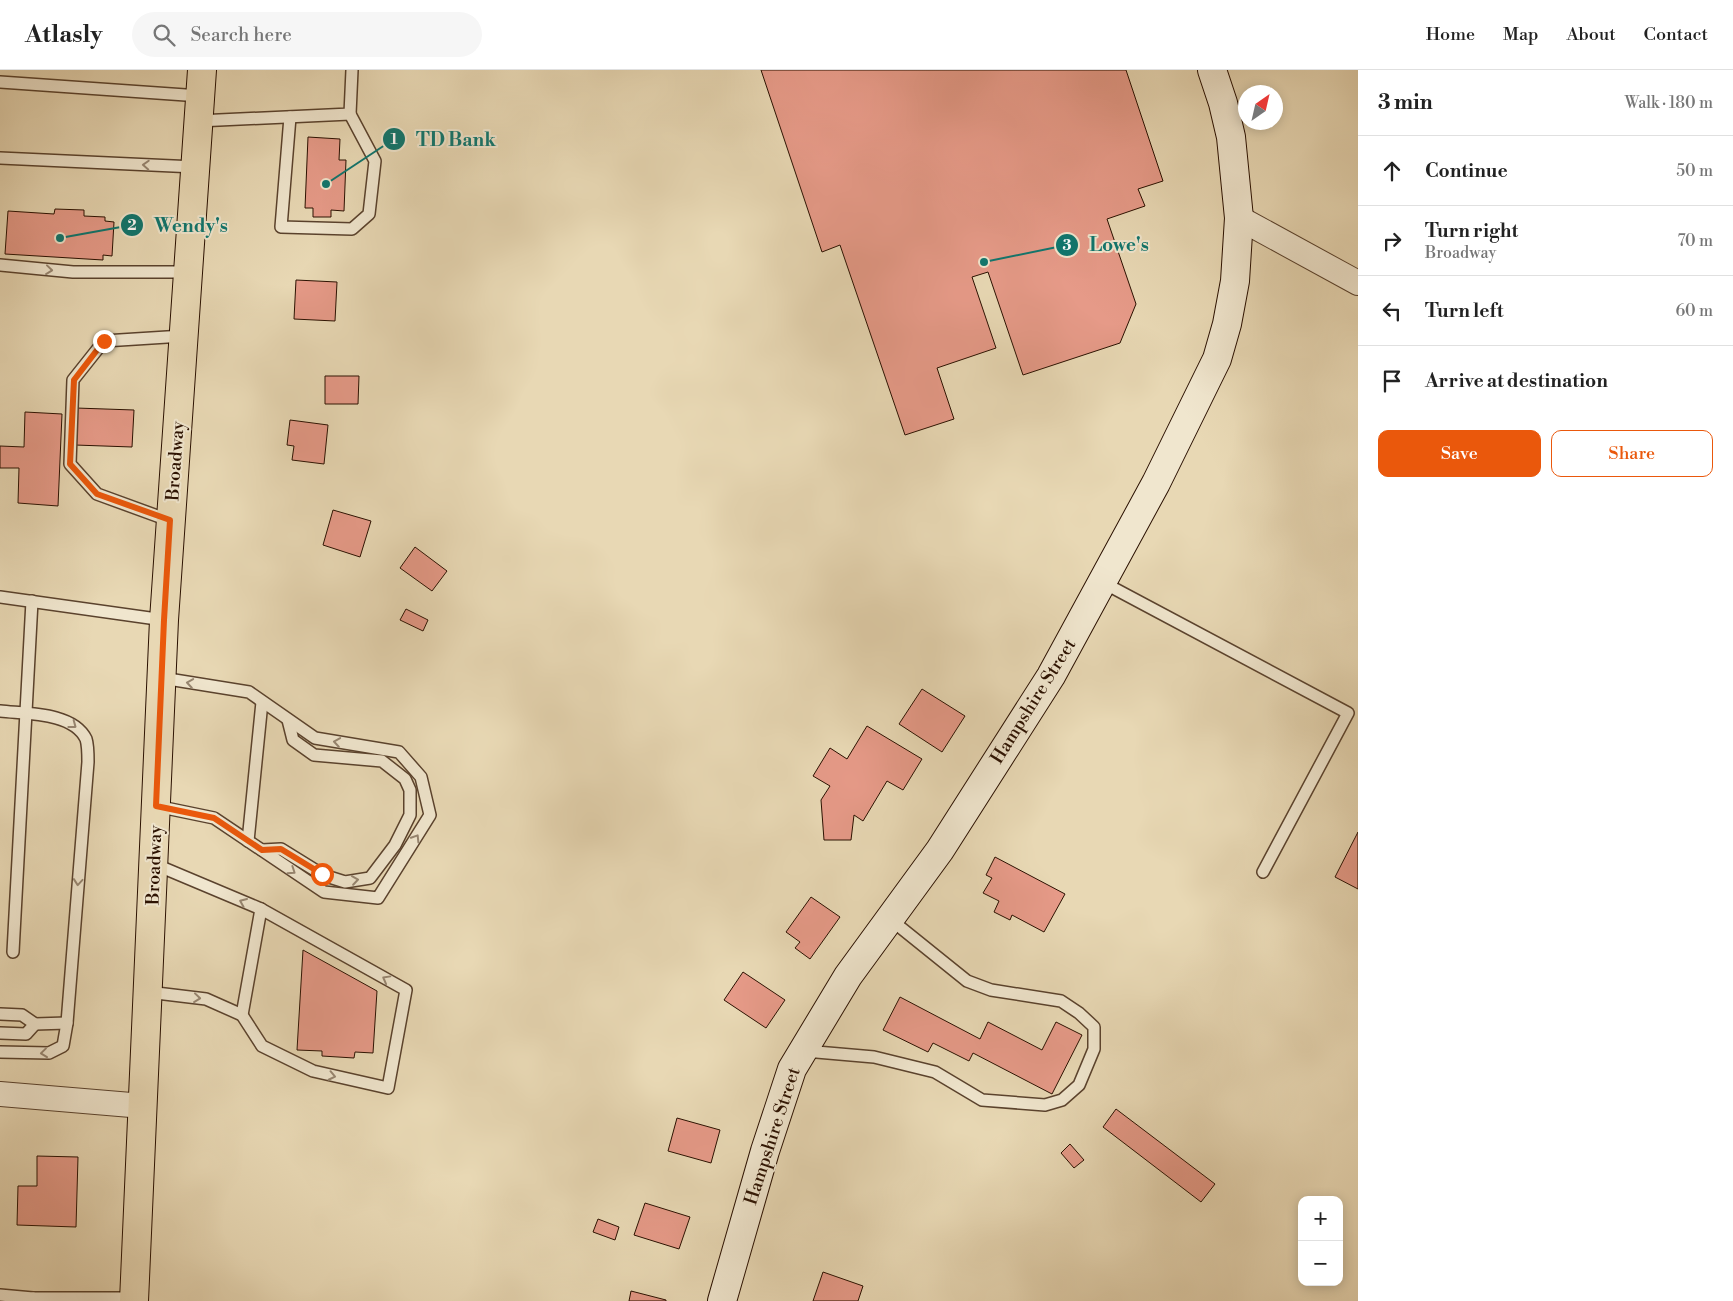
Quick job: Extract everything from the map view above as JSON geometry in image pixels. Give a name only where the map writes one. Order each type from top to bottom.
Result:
[{"type":"main road","name":"Broadway","points":[[134,1299],[164,620],[200,96]]},
{"type":"street","name":"Hampshire Street","points":[[722,1301],[765,1151],[792,1069],[848,976],[940,850],[1051,676],[1156,482],[1217,359],[1227,324],[1235,281],[1239,218],[1231,137],[1223,103],[1212,70]]},
{"type":"street","points":[[1239,218],[1358,283]]},
{"type":"street","points":[[0,1094],[143,1106]]},
{"type":"lane","points":[[290,117],[281,226],[352,229],[369,214],[375,162],[350,114],[352,70]]},
{"type":"lane","points":[[0,82],[200,96],[290,117],[350,114]]},
{"type":"lane","points":[[0,158],[195,167]]},
{"type":"lane","points":[[0,265],[73,272],[188,272]]},
{"type":"lane","points":[[170,520],[97,494],[70,464],[74,380],[104,341],[183,336]]},
{"type":"lane","points":[[1102,582],[1348,712],[1263,872]]},
{"type":"lane","points":[[0,597],[164,620]]},
{"type":"lane","points":[[13,952],[32,601]]},
{"type":"lane","points":[[156,806],[214,818],[324,892],[378,898],[430,815],[421,777],[399,752],[315,738],[249,692],[162,678]]},
{"type":"lane","points":[[248,841],[262,702]]},
{"type":"lane","points":[[0,711],[66,720],[78,728],[86,740],[88,762],[67,1023],[63,1046],[49,1053],[0,1052]]},
{"type":"lane","points":[[262,850],[281,849],[322,874],[344,882],[370,878],[395,846],[410,815],[410,790],[405,778],[382,761],[314,755],[293,740],[288,720]]},
{"type":"lane","points":[[148,992],[206,999],[242,1015],[262,1046],[313,1071],[388,1088],[406,990],[261,909],[154,864]]},
{"type":"lane","points":[[242,1015],[261,909]]},
{"type":"lane","points":[[803,1051],[874,1057],[936,1072],[982,1100],[1045,1105],[1062,1100],[1078,1085],[1094,1049],[1094,1027],[1061,1001],[991,990],[967,981],[890,919]]},
{"type":"lane","points":[[0,1014],[22,1016],[35,1024],[67,1023]]},
{"type":"lane","points":[[0,1033],[26,1034],[35,1024]]},
{"type":"lane","points":[[0,1295],[33,1299],[134,1299]]},
{"type":"building","points":[[761,70],[1126,70],[1163,181],[1138,189],[1145,206],[1107,219],[1136,304],[1120,343],[1023,375],[988,272],[972,277],[996,348],[937,368],[954,419],[905,435],[840,245],[822,252]]},
{"type":"building","points":[[308,137],[340,139],[339,160],[346,160],[344,211],[331,210],[331,217],[313,217],[313,208],[305,208]]},
{"type":"building","points":[[55,209],[84,210],[84,216],[105,217],[105,221],[114,222],[112,256],[103,255],[103,260],[5,254],[8,211],[54,214]]},
{"type":"building","points":[[296,280],[337,282],[335,321],[294,319]]},
{"type":"building","points":[[325,376],[359,376],[358,404],[325,404]]},
{"type":"building","points":[[76,408],[134,410],[132,447],[75,445]]},
{"type":"building","points":[[25,412],[62,414],[58,506],[18,503],[19,468],[0,468],[0,446],[24,447]]},
{"type":"building","points":[[290,420],[328,425],[324,464],[292,460],[294,446],[287,445]]},
{"type":"building","points":[[333,510],[371,521],[360,557],[323,545]]},
{"type":"building","points":[[415,547],[447,571],[432,591],[400,568]]},
{"type":"building","points":[[406,609],[428,620],[423,631],[400,620]]},
{"type":"building","points":[[922,689],[965,716],[942,752],[899,724]]},
{"type":"building","points":[[867,726],[922,759],[903,790],[887,781],[863,821],[854,815],[851,840],[824,840],[821,800],[830,786],[813,776],[830,748],[847,759]]},
{"type":"building","points":[[1358,832],[1358,889],[1335,877]]},
{"type":"building","points":[[995,857],[1065,894],[1044,932],[1012,915],[1010,920],[994,912],[999,901],[983,893],[992,878],[986,875]]},
{"type":"building","points":[[811,897],[840,917],[810,959],[795,948],[800,942],[786,932]]},
{"type":"building","points":[[303,950],[377,991],[373,1053],[355,1052],[354,1058],[322,1056],[322,1051],[297,1050]]},
{"type":"building","points":[[743,972],[785,1000],[766,1028],[724,1000]]},
{"type":"building","points":[[900,997],[980,1039],[988,1022],[1042,1050],[1056,1022],[1082,1035],[1052,1094],[973,1053],[969,1061],[933,1043],[928,1052],[883,1030]]},
{"type":"building","points":[[1116,1109],[1215,1184],[1201,1202],[1103,1127]]},
{"type":"building","points":[[677,1118],[720,1130],[711,1163],[668,1151]]},
{"type":"building","points":[[1070,1144],[1084,1160],[1074,1168],[1061,1153]]},
{"type":"building","points":[[37,1156],[78,1157],[76,1227],[17,1225],[18,1186],[37,1186]]},
{"type":"building","points":[[645,1203],[690,1217],[679,1249],[634,1235]]},
{"type":"building","points":[[598,1219],[619,1227],[615,1240],[593,1232]]},
{"type":"building","points":[[823,1272],[863,1286],[858,1301],[813,1301]]},
{"type":"building","points":[[631,1291],[666,1300],[666,1301],[629,1301]]},
{"type":"place","name":"TD Bank","points":[[326,184]]},
{"type":"place","name":"Wendy's","points":[[60,238]]},
{"type":"place","name":"Lowe's","points":[[984,262]]},
{"type":"route","points":[[104,341],[74,380],[70,464],[97,494],[170,520],[156,806],[214,818],[262,850],[281,849],[322,874]]}]
